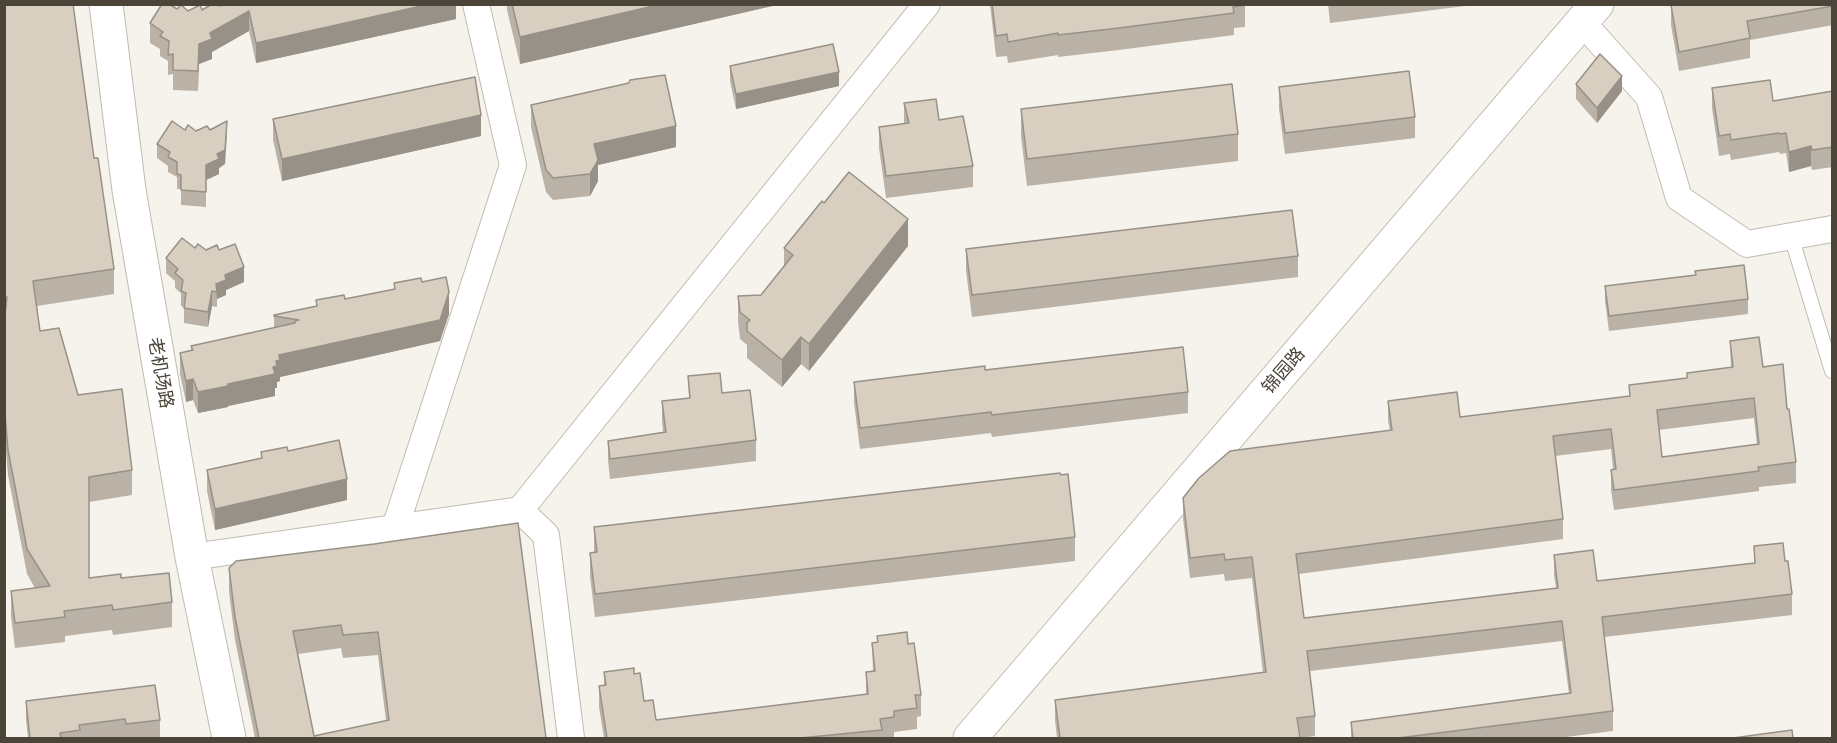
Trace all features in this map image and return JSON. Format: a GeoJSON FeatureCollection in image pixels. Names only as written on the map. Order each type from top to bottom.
{"type":"FeatureCollection","features":[{"type":"Feature","properties":{"kind":"street","name":"老机场路"},"geometry":{"type":"LineString","coordinates":[[106,4],[129,190],[192,557],[229,738]]}},
{"type":"Feature","properties":{"kind":"street"},"geometry":{"type":"LineString","coordinates":[[395,528],[513,165],[476,4]]}},
{"type":"Feature","properties":{"kind":"street"},"geometry":{"type":"LineString","coordinates":[[192,557],[520,510],[927,4]]}},
{"type":"Feature","properties":{"kind":"street"},"geometry":{"type":"LineString","coordinates":[[1590,13],[1649,97],[1679,198],[1747,244],[1833,229]]}},
{"type":"Feature","properties":{"kind":"street","name":"锦园路"},"geometry":{"type":"LineString","coordinates":[[970,738],[1590,13]]}},
{"type":"Feature","properties":{"kind":"street"},"geometry":{"type":"LineString","coordinates":[[520,510],[546,535],[571,738]]}},
{"type":"Feature","properties":{"kind":"lane"},"geometry":{"type":"LineString","coordinates":[[1791,236],[1833,371]]}},
{"type":"Feature","properties":{"kind":"building"},"geometry":{"type":"Polygon","coordinates":[[[4,4],[73,4],[94,158],[98,158],[114,269],[33,281],[40,331],[59,328],[78,395],[122,389],[132,470],[89,477],[89,578],[121,574],[121,578],[169,573],[172,602],[113,610],[112,605],[64,611],[65,617],[15,623],[11,591],[50,586],[27,549],[8,450],[4,403],[4,323],[7,297],[4,298],[4,4]]]}},
{"type":"Feature","properties":{"kind":"building"},"geometry":{"type":"Polygon","coordinates":[[[162,4],[169,4],[177,9],[181,5],[188,11],[200,5],[202,10],[212,4],[219,6],[226,4],[430,4],[256,43],[249,11],[210,33],[212,39],[199,44],[198,71],[173,70],[173,54],[168,55],[169,41],[160,36],[163,32],[150,23],[162,4]]]}},
{"type":"Feature","properties":{"kind":"building"},"geometry":{"type":"Polygon","coordinates":[[[512,4],[662,4],[520,37],[512,4]]]}},
{"type":"Feature","properties":{"kind":"building"},"geometry":{"type":"Polygon","coordinates":[[[992,4],[1245,5],[1233,7],[1234,13],[1058,35],[1058,33],[1008,42],[1007,34],[996,36],[992,4]]]}},
{"type":"Feature","properties":{"kind":"building"},"geometry":{"type":"Polygon","coordinates":[[[1833,4],[1833,6],[1747,21],[1750,38],[1679,52],[1671,5],[1833,4]]]}},
{"type":"Feature","properties":{"kind":"building"},"geometry":{"type":"Polygon","coordinates":[[[833,44],[839,72],[736,94],[730,66],[833,44]]]}},
{"type":"Feature","properties":{"kind":"building"},"geometry":{"type":"Polygon","coordinates":[[[1600,54],[1622,76],[1597,108],[1576,84],[1600,54]]]}},
{"type":"Feature","properties":{"kind":"building"},"geometry":{"type":"Polygon","coordinates":[[[1409,71],[1415,117],[1285,133],[1279,87],[1409,71]]]}},
{"type":"Feature","properties":{"kind":"building"},"geometry":{"type":"Polygon","coordinates":[[[665,75],[676,126],[594,144],[598,160],[590,174],[553,178],[546,170],[531,105],[629,83],[630,80],[665,75]]]}},
{"type":"Feature","properties":{"kind":"building"},"geometry":{"type":"Polygon","coordinates":[[[475,77],[481,115],[282,159],[273,119],[475,77]]]}},
{"type":"Feature","properties":{"kind":"building"},"geometry":{"type":"Polygon","coordinates":[[[1770,80],[1773,101],[1833,91],[1833,147],[1812,150],[1811,146],[1789,152],[1786,133],[1731,140],[1730,134],[1719,136],[1712,88],[1770,80]]]}},
{"type":"Feature","properties":{"kind":"building"},"geometry":{"type":"Polygon","coordinates":[[[1232,84],[1238,134],[1027,159],[1021,109],[1232,84]]]}},
{"type":"Feature","properties":{"kind":"building"},"geometry":{"type":"Polygon","coordinates":[[[936,99],[939,120],[963,116],[973,166],[886,176],[879,127],[909,123],[904,103],[936,99]]]}},
{"type":"Feature","properties":{"kind":"building"},"geometry":{"type":"Polygon","coordinates":[[[172,121],[185,130],[188,125],[196,131],[207,126],[210,130],[227,121],[225,150],[217,154],[219,159],[206,165],[206,192],[181,190],[181,175],[177,174],[177,162],[168,157],[170,152],[157,144],[172,121]]]}},
{"type":"Feature","properties":{"kind":"building"},"geometry":{"type":"Polygon","coordinates":[[[849,172],[908,219],[809,344],[801,337],[782,360],[747,331],[747,323],[750,320],[740,312],[738,296],[761,295],[793,255],[784,248],[849,172]]]}},
{"type":"Feature","properties":{"kind":"building"},"geometry":{"type":"Polygon","coordinates":[[[1292,210],[1298,256],[972,295],[966,249],[1292,210]]]}},
{"type":"Feature","properties":{"kind":"building"},"geometry":{"type":"Polygon","coordinates":[[[182,238],[195,248],[198,244],[206,250],[217,245],[219,250],[235,244],[244,267],[225,275],[226,280],[216,284],[217,292],[212,291],[208,312],[184,308],[186,293],[181,291],[183,280],[175,273],[178,269],[166,258],[182,238]]]}},
{"type":"Feature","properties":{"kind":"building"},"geometry":{"type":"Polygon","coordinates":[[[1744,265],[1748,299],[1609,316],[1605,286],[1696,275],[1695,271],[1744,265]]]}},
{"type":"Feature","properties":{"kind":"building"},"geometry":{"type":"Polygon","coordinates":[[[446,277],[449,292],[440,320],[279,355],[280,360],[276,361],[277,366],[273,367],[275,374],[228,384],[228,386],[198,392],[193,379],[186,381],[180,353],[193,350],[191,346],[295,323],[299,320],[274,315],[317,306],[316,300],[344,295],[345,299],[395,289],[394,283],[421,278],[422,282],[446,277]]]}},
{"type":"Feature","properties":{"kind":"building"},"geometry":{"type":"Polygon","coordinates":[[[1759,337],[1763,367],[1783,364],[1787,409],[1789,409],[1796,462],[1758,467],[1759,471],[1614,490],[1611,470],[1616,469],[1611,429],[1553,436],[1563,519],[1296,554],[1304,618],[1558,588],[1554,555],[1593,550],[1597,581],[1755,563],[1754,546],[1783,543],[1792,594],[1602,617],[1613,711],[1398,738],[1353,738],[1351,722],[1571,693],[1562,621],[1307,651],[1315,716],[1297,718],[1300,738],[1060,738],[1055,700],[1266,672],[1252,557],[1225,560],[1224,554],[1190,558],[1183,498],[1199,478],[1230,451],[1392,430],[1388,401],[1457,392],[1460,417],[1630,396],[1629,385],[1687,378],[1687,373],[1733,367],[1730,341],[1759,337]],[[1754,398],[1657,410],[1662,457],[1759,444],[1754,398]]]}},
{"type":"Feature","properties":{"kind":"building"},"geometry":{"type":"Polygon","coordinates":[[[1183,347],[1188,392],[860,428],[854,382],[985,366],[985,370],[1183,347]]]}},
{"type":"Feature","properties":{"kind":"building"},"geometry":{"type":"Polygon","coordinates":[[[720,373],[722,393],[750,390],[756,440],[610,459],[608,441],[666,432],[662,401],[690,398],[688,376],[720,373]]]}},
{"type":"Feature","properties":{"kind":"building"},"geometry":{"type":"Polygon","coordinates":[[[339,440],[347,479],[215,509],[207,470],[262,458],[261,452],[287,447],[288,451],[339,440]]]}},
{"type":"Feature","properties":{"kind":"building"},"geometry":{"type":"Polygon","coordinates":[[[1060,473],[1061,475],[1068,474],[1075,537],[595,594],[590,553],[597,552],[594,527],[1060,473]]]}},
{"type":"Feature","properties":{"kind":"building"},"geometry":{"type":"Polygon","coordinates":[[[518,523],[546,738],[259,738],[235,617],[229,568],[236,561],[518,523]],[[341,625],[293,631],[314,736],[389,720],[378,632],[343,635],[341,625]]]}},
{"type":"Feature","properties":{"kind":"building"},"geometry":{"type":"Polygon","coordinates":[[[907,632],[908,644],[914,643],[921,695],[915,695],[917,708],[894,711],[894,717],[880,719],[882,730],[800,738],[607,738],[599,686],[606,685],[604,672],[634,668],[634,674],[640,673],[644,701],[653,700],[656,720],[868,694],[866,672],[875,671],[872,643],[878,642],[877,636],[907,632]]]}},
{"type":"Feature","properties":{"kind":"building"},"geometry":{"type":"Polygon","coordinates":[[[155,685],[160,720],[126,724],[125,719],[79,725],[80,730],[60,733],[61,738],[30,738],[26,701],[155,685]]]}},
{"type":"Feature","properties":{"kind":"building"},"geometry":{"type":"Polygon","coordinates":[[[1792,730],[1793,738],[1733,738],[1792,730]]]}}]}
